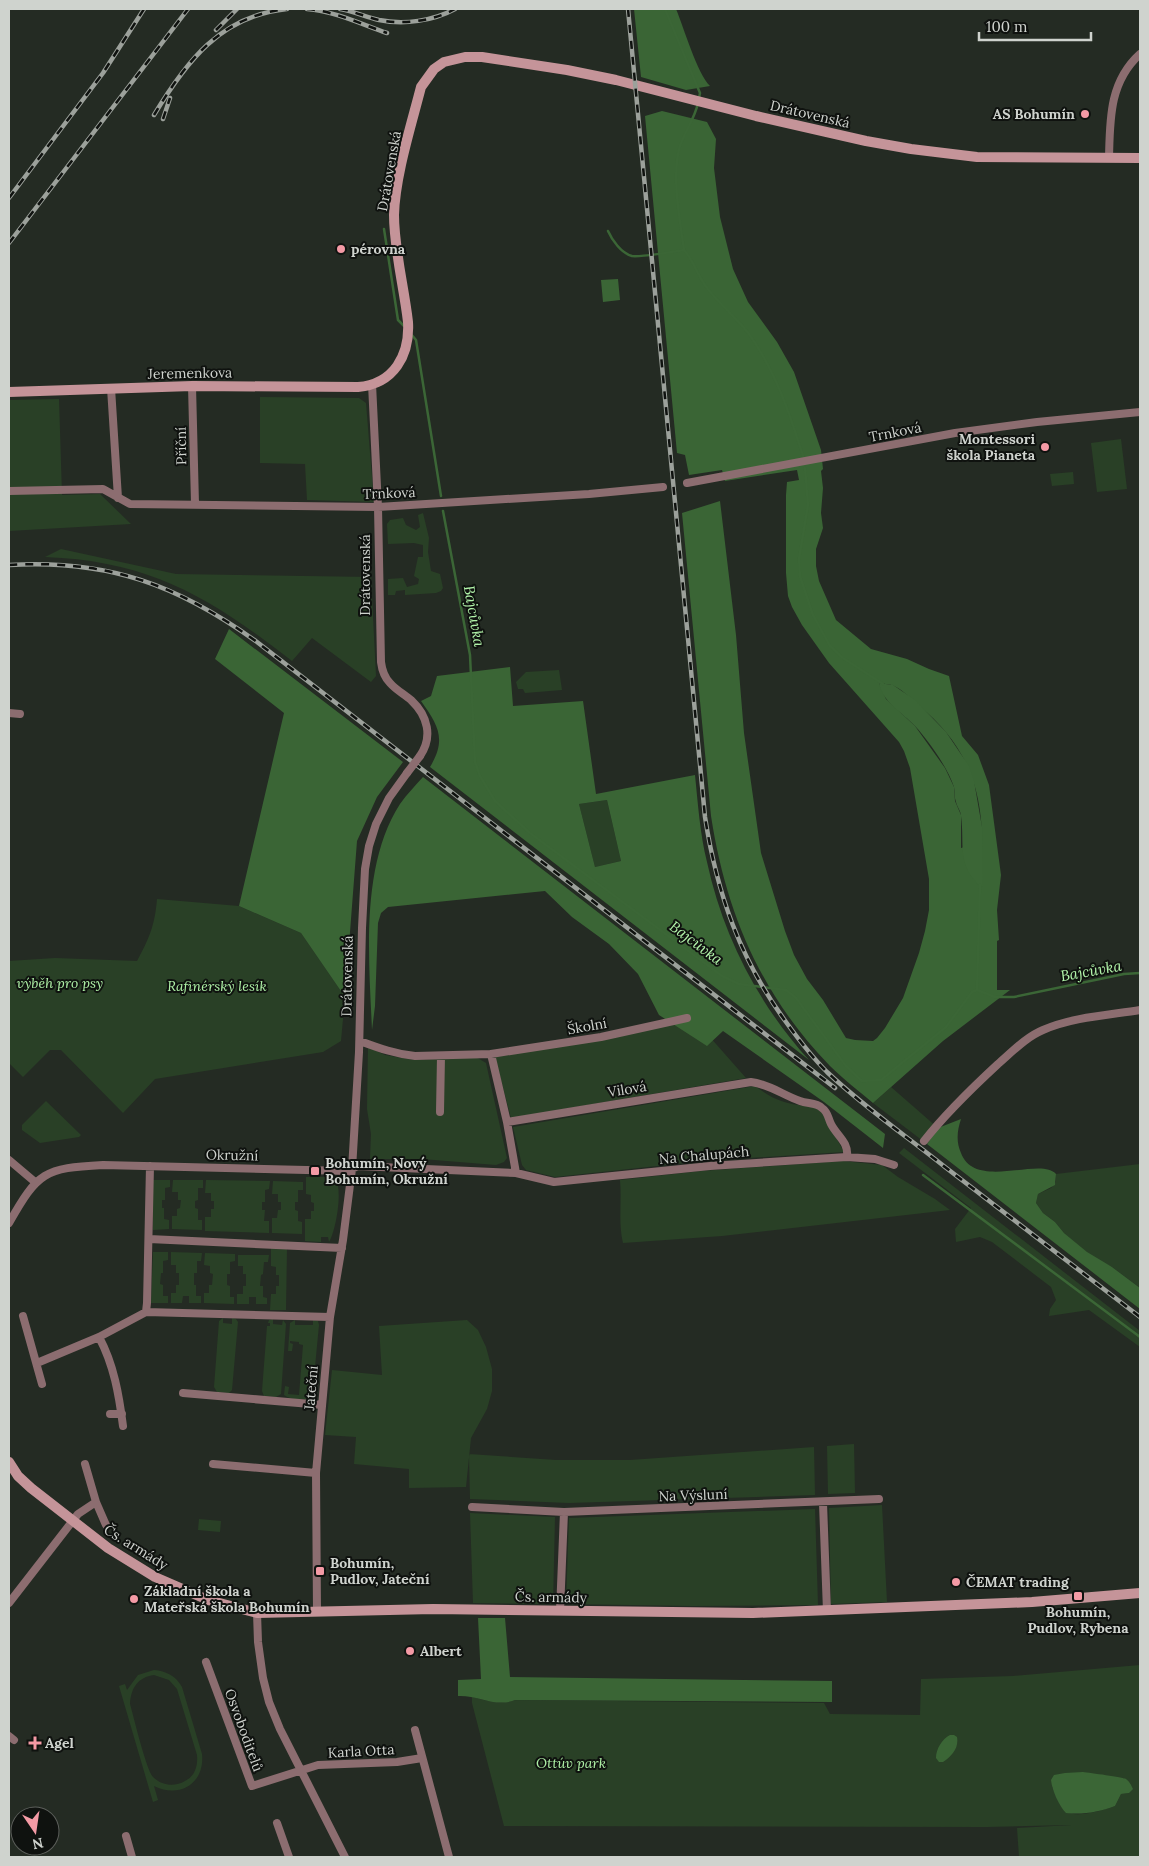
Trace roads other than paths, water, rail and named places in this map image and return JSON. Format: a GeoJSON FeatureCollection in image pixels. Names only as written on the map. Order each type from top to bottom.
{"type":"FeatureCollection","features":[{"type":"Feature","properties":{"kind":"street"},"geometry":{"type":"LineString","coordinates":[[1109,158],[1111,107],[1119,83],[1140,54]]}},
{"type":"Feature","properties":{"kind":"street","name":"Drátovenská"},"geometry":{"type":"LineString","coordinates":[[360,1041],[362,912],[366,858],[372,836],[383,810],[420,756],[428,740],[426,722],[418,708],[390,682],[383,672],[381,662],[378,507],[372,384],[388,375],[400,362],[409,337],[394,225],[395,204],[404,156],[421,87],[428,75],[439,64],[450,59],[465,57],[517,62],[577,72],[699,100],[756,116],[911,149],[977,157],[1140,158]]}},
{"type":"Feature","properties":{"kind":"street","name":"Jeremenkova"},"geometry":{"type":"LineString","coordinates":[[9,392],[192,386],[358,387],[372,384]]}},
{"type":"Feature","properties":{"kind":"street","name":"Příční"},"geometry":{"type":"LineString","coordinates":[[192,386],[195,504]]}},
{"type":"Feature","properties":{"kind":"street"},"geometry":{"type":"LineString","coordinates":[[111,388],[118,498]]}},
{"type":"Feature","properties":{"kind":"street","name":"Trnková"},"geometry":{"type":"LineString","coordinates":[[687,483],[956,433],[1046,421],[1140,412]]}},
{"type":"Feature","properties":{"kind":"street","name":"Trnková"},"geometry":{"type":"LineString","coordinates":[[9,491],[103,489],[130,504],[378,507],[589,494],[663,487]]}},
{"type":"Feature","properties":{"kind":"street"},"geometry":{"type":"LineString","coordinates":[[9,713],[20,714]]}},
{"type":"Feature","properties":{"kind":"street"},"geometry":{"type":"LineString","coordinates":[[924,1141],[976,1086],[1029,1037],[1056,1025],[1140,1010]]}},
{"type":"Feature","properties":{"kind":"street","name":"Školní"},"geometry":{"type":"LineString","coordinates":[[360,1041],[393,1054],[415,1056],[491,1054],[601,1037],[687,1018]]}},
{"type":"Feature","properties":{"kind":"street"},"geometry":{"type":"LineString","coordinates":[[352,1169],[360,1041]]}},
{"type":"Feature","properties":{"kind":"street"},"geometry":{"type":"LineString","coordinates":[[491,1054],[507,1122],[516,1173]]}},
{"type":"Feature","properties":{"kind":"street"},"geometry":{"type":"LineString","coordinates":[[440,1112],[441,1056]]}},
{"type":"Feature","properties":{"kind":"street","name":"Vilová"},"geometry":{"type":"LineString","coordinates":[[507,1122],[751,1082],[765,1084],[784,1096],[824,1108],[831,1125],[846,1143],[847,1157]]}},
{"type":"Feature","properties":{"kind":"street","name":"Na Chalupách"},"geometry":{"type":"LineString","coordinates":[[352,1169],[358,1166],[516,1173],[554,1182],[710,1166],[847,1157],[894,1164]]}},
{"type":"Feature","properties":{"kind":"street"},"geometry":{"type":"LineString","coordinates":[[9,1160],[35,1182],[9,1223]]}},
{"type":"Feature","properties":{"kind":"street","name":"Okružní"},"geometry":{"type":"LineString","coordinates":[[35,1182],[53,1172],[71,1167],[103,1165],[348,1171],[352,1169]]}},
{"type":"Feature","properties":{"kind":"street"},"geometry":{"type":"LineString","coordinates":[[146,1312],[150,1166]]}},
{"type":"Feature","properties":{"kind":"street","name":"Jateční"},"geometry":{"type":"LineString","coordinates":[[317,1611],[316,1473],[330,1317],[342,1248],[352,1169]]}},
{"type":"Feature","properties":{"kind":"street"},"geometry":{"type":"LineString","coordinates":[[149,1239],[342,1248]]}},
{"type":"Feature","properties":{"kind":"street"},"geometry":{"type":"LineString","coordinates":[[37,1363],[99,1337],[146,1312],[330,1317]]}},
{"type":"Feature","properties":{"kind":"street"},"geometry":{"type":"LineString","coordinates":[[23,1316],[42,1384]]}},
{"type":"Feature","properties":{"kind":"street"},"geometry":{"type":"LineString","coordinates":[[99,1337],[115,1376],[124,1426]]}},
{"type":"Feature","properties":{"kind":"street"},"geometry":{"type":"LineString","coordinates":[[183,1393],[322,1405]]}},
{"type":"Feature","properties":{"kind":"street"},"geometry":{"type":"LineString","coordinates":[[110,1414],[122,1414]]}},
{"type":"Feature","properties":{"kind":"street","name":"Čs. armády"},"geometry":{"type":"LineString","coordinates":[[9,1462],[24,1482],[72,1521],[108,1548],[155,1577],[208,1600],[257,1612],[433,1609],[686,1613],[827,1611],[1032,1602],[1140,1593]]}},
{"type":"Feature","properties":{"kind":"street"},"geometry":{"type":"LineString","coordinates":[[85,1464],[96,1502],[106,1525]]}},
{"type":"Feature","properties":{"kind":"street"},"geometry":{"type":"LineString","coordinates":[[212,1464],[316,1473]]}},
{"type":"Feature","properties":{"kind":"street","name":"Na Výsluní"},"geometry":{"type":"LineString","coordinates":[[472,1507],[564,1512],[822,1503],[879,1499]]}},
{"type":"Feature","properties":{"kind":"street"},"geometry":{"type":"LineString","coordinates":[[9,1603],[80,1511],[96,1502]]}},
{"type":"Feature","properties":{"kind":"street"},"geometry":{"type":"LineString","coordinates":[[822,1503],[827,1611]]}},
{"type":"Feature","properties":{"kind":"street"},"geometry":{"type":"LineString","coordinates":[[560,1611],[564,1512]]}},
{"type":"Feature","properties":{"kind":"street"},"geometry":{"type":"LineString","coordinates":[[257,1612],[258,1642],[263,1678],[269,1702],[344,1857]]}},
{"type":"Feature","properties":{"kind":"street","name":"Osvoboditelů"},"geometry":{"type":"LineString","coordinates":[[206,1662],[252,1786],[301,1770]]}},
{"type":"Feature","properties":{"kind":"street"},"geometry":{"type":"LineString","coordinates":[[415,1730],[449,1857]]}},
{"type":"Feature","properties":{"kind":"street","name":"Karla Otta"},"geometry":{"type":"LineString","coordinates":[[301,1770],[318,1765],[397,1762],[422,1758]]}},
{"type":"Feature","properties":{"kind":"street"},"geometry":{"type":"LineString","coordinates":[[277,1823],[289,1857]]}},
{"type":"Feature","properties":{"kind":"street"},"geometry":{"type":"LineString","coordinates":[[126,1836],[132,1857]]}},
{"type":"Feature","properties":{"kind":"waterway"},"geometry":{"type":"LineString","coordinates":[[665,9],[700,93],[699,98]]}},
{"type":"Feature","properties":{"kind":"waterway"},"geometry":{"type":"LineString","coordinates":[[684,250],[677,198],[677,157],[682,140],[695,114],[698,103]]}},
{"type":"Feature","properties":{"kind":"waterway","name":"Bajcůvka"},"geometry":{"type":"LineString","coordinates":[[384,229],[398,320],[404,326]]}},
{"type":"Feature","properties":{"kind":"waterway"},"geometry":{"type":"LineString","coordinates":[[608,231],[614,242],[632,256],[684,250],[705,285],[749,334],[767,362],[793,424],[803,456]]}},
{"type":"Feature","properties":{"kind":"waterway","name":"Bajcůvka"},"geometry":{"type":"LineString","coordinates":[[411,334],[416,340],[441,496]]}},
{"type":"Feature","properties":{"kind":"waterway"},"geometry":{"type":"LineString","coordinates":[[805,468],[808,505],[799,559],[800,576],[813,615],[830,646],[843,658],[883,684]]}},
{"type":"Feature","properties":{"kind":"waterway","name":"Bajcůvka"},"geometry":{"type":"LineString","coordinates":[[443,511],[470,655],[475,762],[480,776],[495,801],[530,833],[722,976],[739,984],[786,990],[796,998],[846,1066],[862,1081],[881,1080],[946,1027],[972,992],[977,990],[995,997],[1014,997],[1124,974],[1140,973]]}},
{"type":"Feature","properties":{"kind":"waterway"},"geometry":{"type":"LineString","coordinates":[[977,989],[980,885]]}},
{"type":"Feature","properties":{"kind":"waterway"},"geometry":{"type":"LineString","coordinates":[[923,1175],[1140,1337]]}},
{"type":"Feature","properties":{"kind":"railway"},"geometry":{"type":"LineString","coordinates":[[9,198],[103,73],[144,9]]}},
{"type":"Feature","properties":{"kind":"railway"},"geometry":{"type":"LineString","coordinates":[[9,243],[188,9]]}},
{"type":"Feature","properties":{"kind":"railway"},"geometry":{"type":"LineString","coordinates":[[216,30],[237,9]]}},
{"type":"Feature","properties":{"kind":"railway"},"geometry":{"type":"LineString","coordinates":[[154,115],[179,77],[207,45],[242,21],[263,13],[287,9]]}},
{"type":"Feature","properties":{"kind":"railway"},"geometry":{"type":"LineString","coordinates":[[307,9],[337,15],[387,33]]}},
{"type":"Feature","properties":{"kind":"railway"},"geometry":{"type":"LineString","coordinates":[[340,9],[379,20],[398,22],[428,19],[455,9]]}},
{"type":"Feature","properties":{"kind":"railway"},"geometry":{"type":"LineString","coordinates":[[628,9],[705,817],[716,873],[733,925],[743,950],[770,998],[801,1042],[827,1072],[885,1121],[1140,1317]]}},
{"type":"Feature","properties":{"kind":"railway"},"geometry":{"type":"LineString","coordinates":[[163,119],[170,98]]}},
{"type":"Feature","properties":{"kind":"railway"},"geometry":{"type":"LineString","coordinates":[[9,565],[45,564],[78,566],[141,580],[170,591],[228,622],[257,642],[835,1088]]}},
{"type":"Feature","properties":{"kind":"place","name":"AS Bohumín"},"geometry":{"type":"Point","coordinates":[1085,114]}},
{"type":"Feature","properties":{"kind":"place","name":"pérovna"},"geometry":{"type":"Point","coordinates":[341,249]}},
{"type":"Feature","properties":{"kind":"place","name":"Montessori škola Pianeta"},"geometry":{"type":"Point","coordinates":[1045,447]}},
{"type":"Feature","properties":{"kind":"place","name":"Bohumín, Nový Bohumín, Okružní"},"geometry":{"type":"Point","coordinates":[315,1171]}},
{"type":"Feature","properties":{"kind":"place","name":"Bohumín, Pudlov, Jateční"},"geometry":{"type":"Point","coordinates":[320,1571]}},
{"type":"Feature","properties":{"kind":"place","name":"ČEMAT trading"},"geometry":{"type":"Point","coordinates":[956,1582]}},
{"type":"Feature","properties":{"kind":"place","name":"Bohumín, Pudlov, Rybena"},"geometry":{"type":"Point","coordinates":[1078,1596]}},
{"type":"Feature","properties":{"kind":"place","name":"Základní škola a Mateřská škola Bohumín"},"geometry":{"type":"Point","coordinates":[134,1599]}},
{"type":"Feature","properties":{"kind":"place","name":"Albert"},"geometry":{"type":"Point","coordinates":[410,1651]}},
{"type":"Feature","properties":{"kind":"place","name":"Agel"},"geometry":{"type":"Point","coordinates":[35,1743]}},
{"type":"Feature","properties":{"kind":"park label","name":"výběh pro psy"},"geometry":{"type":"Point","coordinates":[60,983]}},
{"type":"Feature","properties":{"kind":"park label","name":"Rafinérský lesík"},"geometry":{"type":"Point","coordinates":[217,986]}},
{"type":"Feature","properties":{"kind":"park label","name":"Ottúv park"},"geometry":{"type":"Point","coordinates":[571,1763]}}]}
